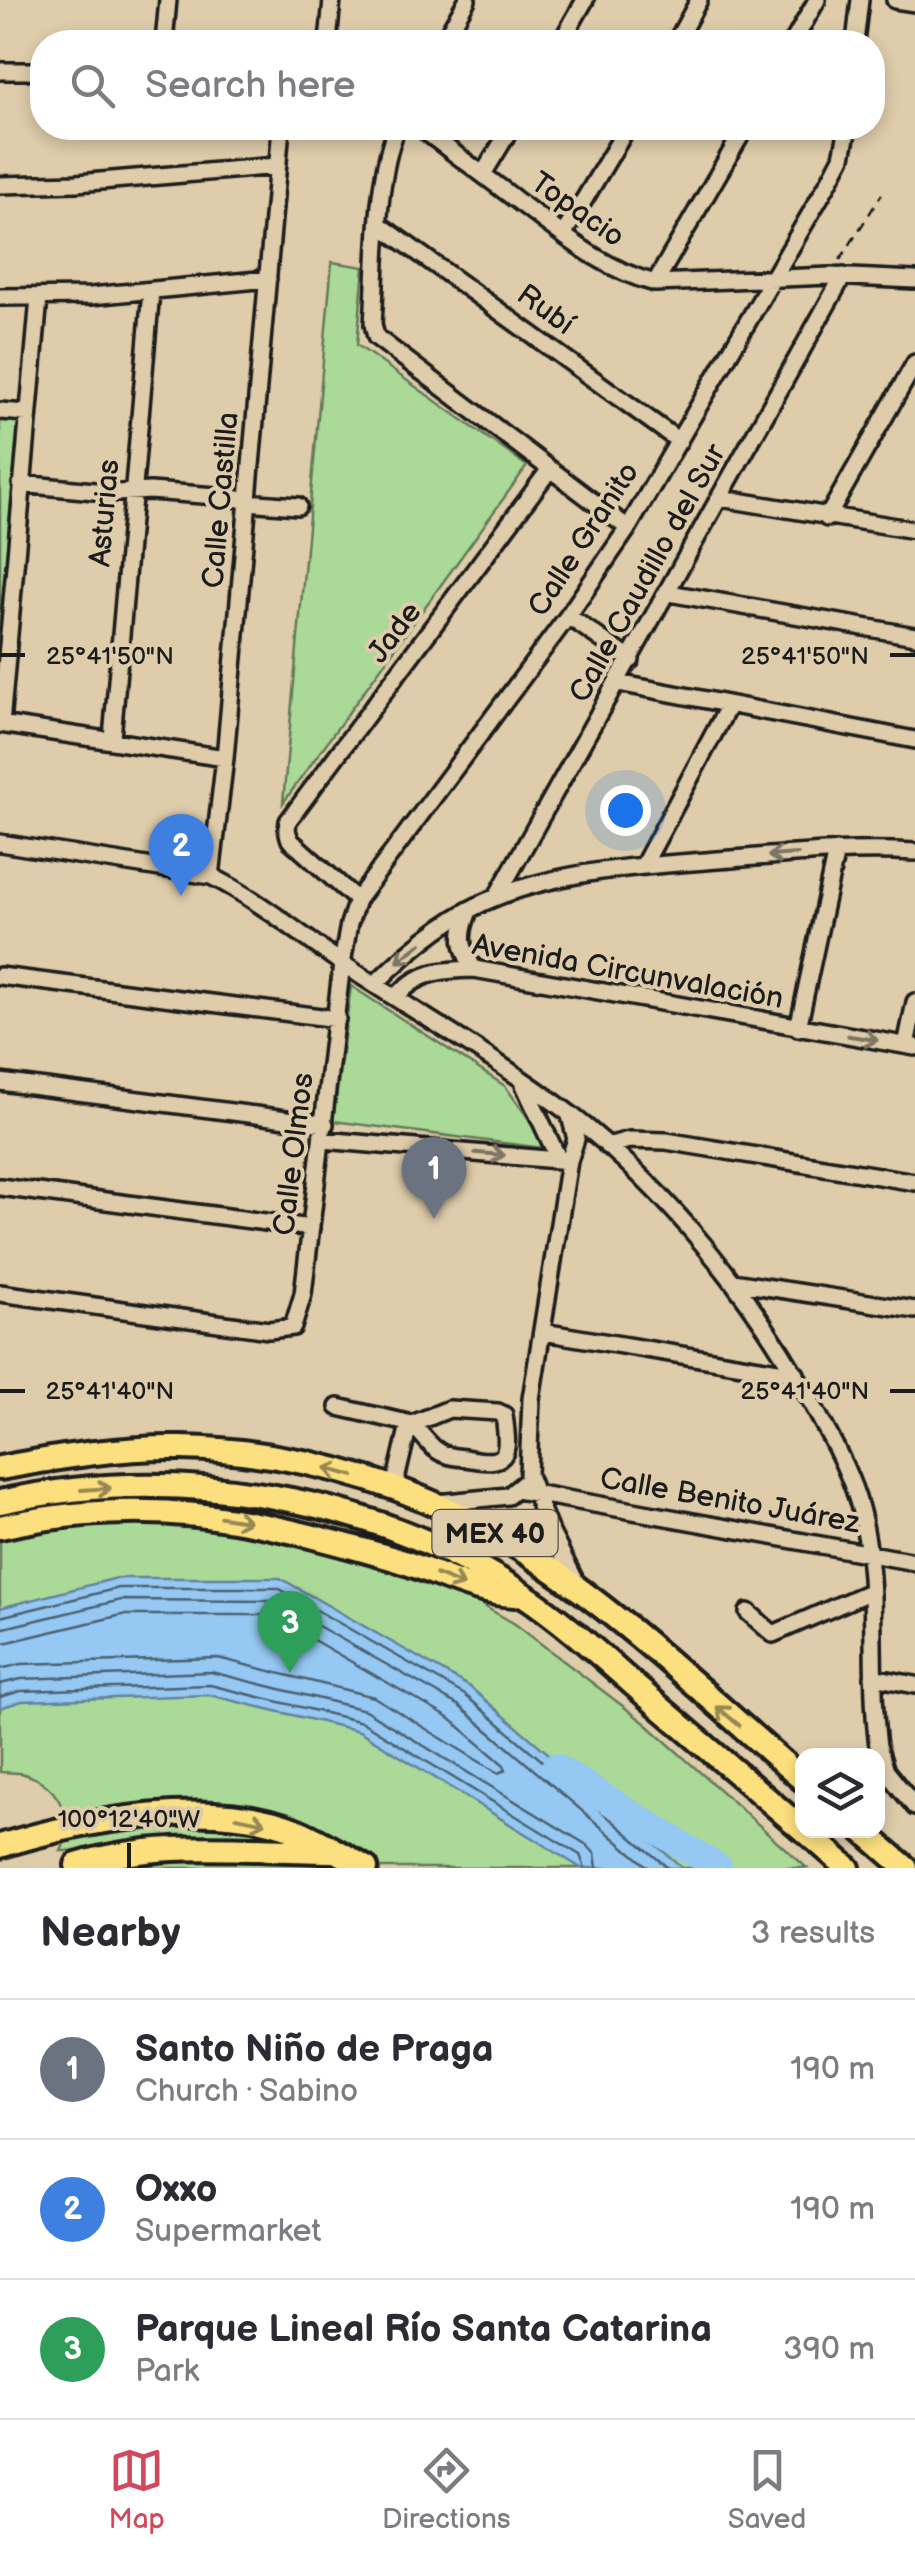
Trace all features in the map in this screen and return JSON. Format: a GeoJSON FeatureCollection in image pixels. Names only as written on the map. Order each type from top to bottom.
{"type":"FeatureCollection","features":[{"type":"Feature","properties":{"kind":"highway","name":"MEX 40"},"geometry":{"type":"LineString","coordinates":[[0,1468],[114,1451],[198,1449],[295,1460],[394,1488],[500,1536],[583,1594],[795,1773]]}},
{"type":"Feature","properties":{"kind":"highway","name":"MEX 40"},"geometry":{"type":"LineString","coordinates":[[0,1502],[62,1491],[193,1487],[314,1505],[387,1526],[454,1556],[523,1595],[574,1633],[795,1823]]}},
{"type":"Feature","properties":{"kind":"highway"},"geometry":{"type":"LineString","coordinates":[[0,1527],[85,1512],[182,1512],[286,1528],[380,1554],[490,1594],[523,1595]]}},
{"type":"Feature","properties":{"kind":"highway"},"geometry":{"type":"LineString","coordinates":[[0,1846],[72,1827],[161,1814],[246,1819],[295,1830],[366,1868]]}},
{"type":"Feature","properties":{"kind":"highway","name":"MEX 40"},"geometry":{"type":"LineString","coordinates":[[812,1838],[848,1868]]}},
{"type":"Feature","properties":{"kind":"highway"},"geometry":{"type":"LineString","coordinates":[[871,1838],[906,1868]]}},
{"type":"Feature","properties":{"kind":"highway"},"geometry":{"type":"LineString","coordinates":[[75,1867],[105,1856],[196,1846],[336,1851]]}},
{"type":"Feature","properties":{"kind":"street"},"geometry":{"type":"LineString","coordinates":[[165,30],[168,0]]}},
{"type":"Feature","properties":{"kind":"street"},"geometry":{"type":"LineString","coordinates":[[329,30],[332,0]]}},
{"type":"Feature","properties":{"kind":"street"},"geometry":{"type":"LineString","coordinates":[[450,30],[467,0]]}},
{"type":"Feature","properties":{"kind":"street"},"geometry":{"type":"LineString","coordinates":[[568,30],[586,0]]}},
{"type":"Feature","properties":{"kind":"street"},"geometry":{"type":"LineString","coordinates":[[683,30],[700,0]]}},
{"type":"Feature","properties":{"kind":"street"},"geometry":{"type":"LineString","coordinates":[[800,30],[817,0]]}},
{"type":"Feature","properties":{"kind":"street"},"geometry":{"type":"LineString","coordinates":[[856,30],[860,0]]}},
{"type":"Feature","properties":{"kind":"street"},"geometry":{"type":"LineString","coordinates":[[895,0],[915,3]]}},
{"type":"Feature","properties":{"kind":"street"},"geometry":{"type":"LineString","coordinates":[[0,71],[30,71]]}},
{"type":"Feature","properties":{"kind":"street","name":"Calle Castilla"},"geometry":{"type":"LineString","coordinates":[[211,876],[280,140]]}},
{"type":"Feature","properties":{"kind":"street"},"geometry":{"type":"LineString","coordinates":[[394,140],[380,225],[373,324],[376,338],[628,528]]}},
{"type":"Feature","properties":{"kind":"street","name":"Topacio"},"geometry":{"type":"LineString","coordinates":[[437,140],[562,235],[627,276],[655,284],[836,276],[915,280]]}},
{"type":"Feature","properties":{"kind":"street"},"geometry":{"type":"LineString","coordinates":[[483,174],[504,140]]}},
{"type":"Feature","properties":{"kind":"street"},"geometry":{"type":"LineString","coordinates":[[562,235],[620,140]]}},
{"type":"Feature","properties":{"kind":"street"},"geometry":{"type":"LineString","coordinates":[[655,284],[737,140]]}},
{"type":"Feature","properties":{"kind":"street","name":"Calle Granito"},"geometry":{"type":"LineString","coordinates":[[342,963],[357,900],[568,616],[628,528],[830,180],[846,140]]}},
{"type":"Feature","properties":{"kind":"street"},"geometry":{"type":"LineString","coordinates":[[0,185],[93,182],[277,166]]}},
{"type":"Feature","properties":{"kind":"street","name":"Rubí"},"geometry":{"type":"LineString","coordinates":[[380,225],[679,441]]}},
{"type":"Feature","properties":{"kind":"street","name":"Calle Caudillo del Sur"},"geometry":{"type":"LineString","coordinates":[[497,896],[668,594],[836,276]]}},
{"type":"Feature","properties":{"kind":"street"},"geometry":{"type":"LineString","coordinates":[[0,298],[151,291],[268,279]]}},
{"type":"Feature","properties":{"kind":"street","name":"Asturias"},"geometry":{"type":"LineString","coordinates":[[112,738],[151,291]]}},
{"type":"Feature","properties":{"kind":"street"},"geometry":{"type":"LineString","coordinates":[[39,298],[0,724],[225,758]]}},
{"type":"Feature","properties":{"kind":"street"},"geometry":{"type":"LineString","coordinates":[[827,518],[915,363]]}},
{"type":"Feature","properties":{"kind":"street"},"geometry":{"type":"LineString","coordinates":[[0,411],[27,414]]}},
{"type":"Feature","properties":{"kind":"street","name":"Jade"},"geometry":{"type":"LineString","coordinates":[[357,900],[290,840],[288,820],[550,469]]}},
{"type":"Feature","properties":{"kind":"street"},"geometry":{"type":"LineString","coordinates":[[21,484],[298,506]]}},
{"type":"Feature","properties":{"kind":"street"},"geometry":{"type":"LineString","coordinates":[[720,498],[915,530]]}},
{"type":"Feature","properties":{"kind":"street"},"geometry":{"type":"LineString","coordinates":[[668,594],[915,636]]}},
{"type":"Feature","properties":{"kind":"street"},"geometry":{"type":"LineString","coordinates":[[568,616],[631,660]]}},
{"type":"Feature","properties":{"kind":"street"},"geometry":{"type":"LineString","coordinates":[[618,683],[915,740]]}},
{"type":"Feature","properties":{"kind":"street"},"geometry":{"type":"LineString","coordinates":[[643,866],[728,707]]}},
{"type":"Feature","properties":{"kind":"street"},"geometry":{"type":"LineString","coordinates":[[0,843],[211,876],[267,907],[342,963],[570,1114],[666,1204],[733,1282],[796,1374],[857,1496],[868,1553],[875,1723],[886,1771],[915,1806]]}},
{"type":"Feature","properties":{"kind":"street"},"geometry":{"type":"LineString","coordinates":[[798,1028],[836,852]]}},
{"type":"Feature","properties":{"kind":"street"},"geometry":{"type":"LineString","coordinates":[[375,984],[408,953],[469,911],[497,896],[554,879],[643,866],[836,852],[915,852]]}},
{"type":"Feature","properties":{"kind":"street"},"geometry":{"type":"LineString","coordinates":[[469,911],[460,932],[464,953],[474,969]]}},
{"type":"Feature","properties":{"kind":"street","name":"Calle Olmos"},"geometry":{"type":"LineString","coordinates":[[0,1293],[269,1330],[293,1327],[299,1315],[324,1132],[342,963]]}},
{"type":"Feature","properties":{"kind":"street","name":"Avenida Circunvalación"},"geometry":{"type":"LineString","coordinates":[[396,997],[424,974],[474,969],[911,1046]]}},
{"type":"Feature","properties":{"kind":"street"},"geometry":{"type":"LineString","coordinates":[[0,976],[337,1019]]}},
{"type":"Feature","properties":{"kind":"street"},"geometry":{"type":"LineString","coordinates":[[911,1046],[915,1002]]}},
{"type":"Feature","properties":{"kind":"street"},"geometry":{"type":"LineString","coordinates":[[522,1081],[564,1160]]}},
{"type":"Feature","properties":{"kind":"street"},"geometry":{"type":"LineString","coordinates":[[0,1082],[324,1132],[564,1160]]}},
{"type":"Feature","properties":{"kind":"street"},"geometry":{"type":"LineString","coordinates":[[570,1114],[576,1139],[564,1160],[532,1399],[528,1475],[556,1545],[583,1594]]}},
{"type":"Feature","properties":{"kind":"street"},"geometry":{"type":"LineString","coordinates":[[607,1146],[629,1140],[666,1141],[915,1182]]}},
{"type":"Feature","properties":{"kind":"street"},"geometry":{"type":"LineString","coordinates":[[0,1187],[311,1228]]}},
{"type":"Feature","properties":{"kind":"street"},"geometry":{"type":"LineString","coordinates":[[733,1282],[915,1310]]}},
{"type":"Feature","properties":{"kind":"street"},"geometry":{"type":"LineString","coordinates":[[543,1332],[796,1374]]}},
{"type":"Feature","properties":{"kind":"street"},"geometry":{"type":"LineString","coordinates":[[338,1408],[412,1424],[444,1455],[492,1463],[505,1454],[504,1415],[449,1409],[412,1424],[394,1488]]}},
{"type":"Feature","properties":{"kind":"street"},"geometry":{"type":"LineString","coordinates":[[517,1490],[528,1475]]}},
{"type":"Feature","properties":{"kind":"street","name":"Calle Benito Juárez"},"geometry":{"type":"LineString","coordinates":[[432,1504],[508,1496],[517,1490],[534,1492],[915,1562]]}},
{"type":"Feature","properties":{"kind":"street"},"geometry":{"type":"LineString","coordinates":[[748,1612],[773,1634],[869,1592]]}},
{"type":"Feature","properties":{"kind":"street"},"geometry":{"type":"LineString","coordinates":[[873,1678],[915,1685]]}},
{"type":"Feature","properties":{"kind":"path"},"geometry":{"type":"LineString","coordinates":[[836,276],[882,194]]}},
{"type":"Feature","properties":{"kind":"green space"},"geometry":{"type":"Polygon","coordinates":[[[332,262],[364,267],[357,345],[527,466],[283,803],[332,262]]]}},
{"type":"Feature","properties":{"kind":"green space"},"geometry":{"type":"Polygon","coordinates":[[[0,419],[18,421],[0,632],[0,419]]]}},
{"type":"Feature","properties":{"kind":"green space"},"geometry":{"type":"Polygon","coordinates":[[[351,986],[505,1086],[531,1122],[543,1148],[333,1121],[351,986]]]}},
{"type":"Feature","properties":{"kind":"green space"},"geometry":{"type":"Polygon","coordinates":[[[114,1521],[239,1521],[414,1571],[475,1601],[515,1624],[645,1723],[807,1868],[112,1868],[86,1851],[61,1851],[65,1815],[55,1794],[21,1773],[0,1772],[0,1539],[34,1530],[114,1521]]]}},
{"type":"Feature","properties":{"kind":"water"},"geometry":{"type":"Polygon","coordinates":[[[117,1578],[280,1578],[470,1687],[683,1868],[581,1868],[359,1731],[209,1695],[22,1701],[0,1708],[0,1608],[117,1578]]]}},
{"type":"Feature","properties":{"kind":"waterway"},"geometry":{"type":"LineString","coordinates":[[555,1767],[719,1868]]}},
{"type":"Feature","properties":{"kind":"place","name":"Oxxo"},"geometry":{"type":"Point","coordinates":[181,896]}},
{"type":"Feature","properties":{"kind":"place","name":"Santo Niño de Praga"},"geometry":{"type":"Point","coordinates":[434,1219]}},
{"type":"Feature","properties":{"kind":"place","name":"Parque Lineal Río Santa Catarina"},"geometry":{"type":"Point","coordinates":[290,1673]}}]}
